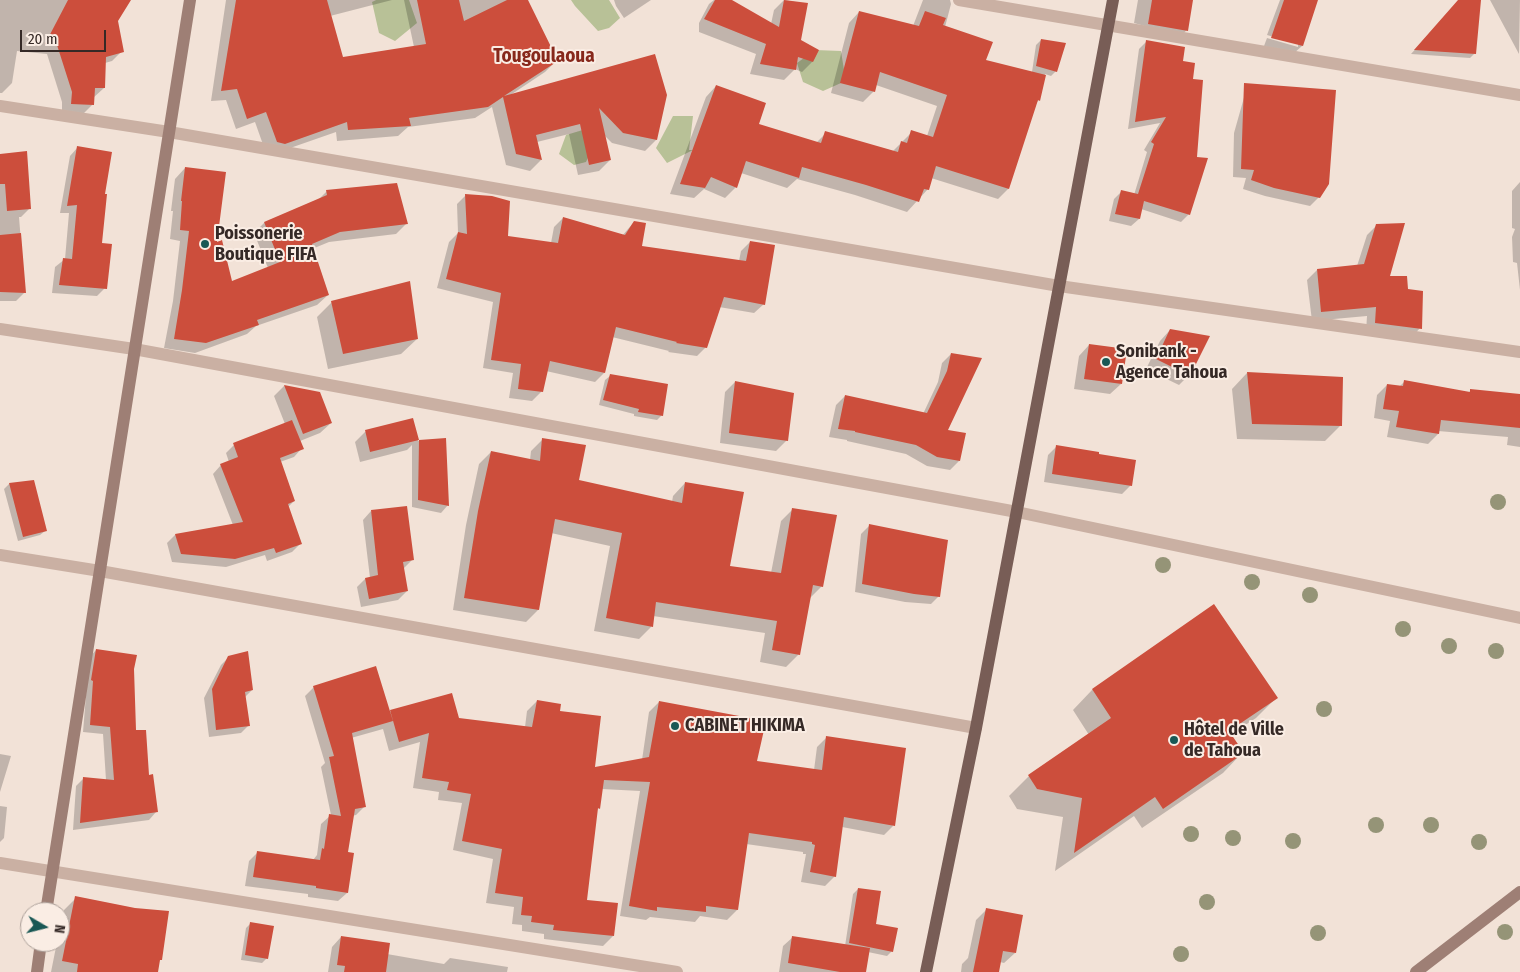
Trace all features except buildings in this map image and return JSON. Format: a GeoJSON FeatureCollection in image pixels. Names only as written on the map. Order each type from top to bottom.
{"type":"FeatureCollection","features":[{"type":"Feature","properties":{"kind":"main road"},"geometry":{"type":"LineString","coordinates":[[926,972],[976,728],[1113,0]]}},
{"type":"Feature","properties":{"kind":"street"},"geometry":{"type":"LineString","coordinates":[[48,902],[190,0]]}},
{"type":"Feature","properties":{"kind":"street"},"geometry":{"type":"LineString","coordinates":[[959,0],[1520,95]]}},
{"type":"Feature","properties":{"kind":"street"},"geometry":{"type":"LineString","coordinates":[[0,106],[169,132],[1059,286],[1520,352]]}},
{"type":"Feature","properties":{"kind":"street"},"geometry":{"type":"LineString","coordinates":[[0,329],[134,349],[1017,512],[1520,618]]}},
{"type":"Feature","properties":{"kind":"street"},"geometry":{"type":"LineString","coordinates":[[0,555],[100,570],[976,728]]}},
{"type":"Feature","properties":{"kind":"street"},"geometry":{"type":"LineString","coordinates":[[0,863],[677,972]]}},
{"type":"Feature","properties":{"kind":"street"},"geometry":{"type":"LineString","coordinates":[[1416,972],[1520,892]]}},
{"type":"Feature","properties":{"kind":"street"},"geometry":{"type":"LineString","coordinates":[[37,972],[40,952]]}},
{"type":"Feature","properties":{"kind":"green space"},"geometry":{"type":"Polygon","coordinates":[[[376,0],[409,0],[417,23],[395,41],[379,33],[372,2],[376,0]]]}},
{"type":"Feature","properties":{"kind":"green space"},"geometry":{"type":"Polygon","coordinates":[[[571,0],[609,0],[620,18],[609,28],[598,31],[571,0]]]}},
{"type":"Feature","properties":{"kind":"green space"},"geometry":{"type":"Polygon","coordinates":[[[815,50],[841,51],[844,70],[841,83],[823,91],[803,82],[797,63],[815,50]]]}},
{"type":"Feature","properties":{"kind":"green space"},"geometry":{"type":"Polygon","coordinates":[[[673,116],[693,116],[689,150],[693,150],[667,163],[656,148],[673,116]]]}},
{"type":"Feature","properties":{"kind":"green space"},"geometry":{"type":"Polygon","coordinates":[[[586,129],[591,151],[586,162],[574,165],[559,154],[566,135],[586,129]]]}},
{"type":"Feature","properties":{"kind":"place","name":"Poissonerie Boutique FIFA"},"geometry":{"type":"Point","coordinates":[205,244]}},
{"type":"Feature","properties":{"kind":"place","name":"Sonibank - Agence Tahoua"},"geometry":{"type":"Point","coordinates":[1106,362]}},
{"type":"Feature","properties":{"kind":"place","name":"CABINET HIKIMA"},"geometry":{"type":"Point","coordinates":[675,726]}},
{"type":"Feature","properties":{"kind":"place","name":"Hôtel de Ville de Tahoua"},"geometry":{"type":"Point","coordinates":[1174,740]}},
{"type":"Feature","properties":{"kind":"district","name":"Tougoulaoua"},"geometry":{"type":"Point","coordinates":[544,57]}}]}
